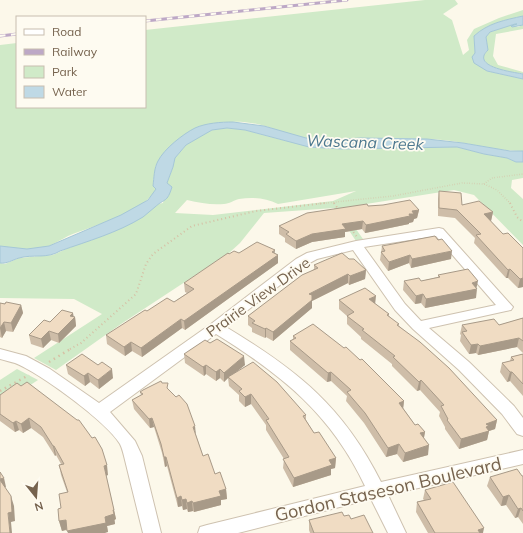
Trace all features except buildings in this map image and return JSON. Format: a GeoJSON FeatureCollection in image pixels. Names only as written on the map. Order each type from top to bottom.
{"type":"FeatureCollection","features":[{"type":"Feature","properties":{"kind":"street","name":"Prairie View Drive"},"geometry":{"type":"LineString","coordinates":[[100,411],[216,327],[301,262],[312,256],[359,244],[440,232],[506,307],[418,326]]}},
{"type":"Feature","properties":{"kind":"street"},"geometry":{"type":"LineString","coordinates":[[359,244],[400,307],[418,326],[464,366],[508,410],[523,430]]}},
{"type":"Feature","properties":{"kind":"street"},"geometry":{"type":"LineString","coordinates":[[216,327],[260,354],[284,371],[318,402],[340,428],[359,456],[397,533]]}},
{"type":"Feature","properties":{"kind":"street"},"geometry":{"type":"LineString","coordinates":[[0,354],[21,360],[38,369],[100,411],[116,427],[127,442],[133,456],[152,533]]}},
{"type":"Feature","properties":{"kind":"street","name":"Gordon Staseson Boulevard"},"geometry":{"type":"LineString","coordinates":[[207,533],[375,491],[523,457]]}},
{"type":"Feature","properties":{"kind":"path"},"geometry":{"type":"LineString","coordinates":[[484,184],[492,178],[523,174]]}},
{"type":"Feature","properties":{"kind":"path"},"geometry":{"type":"LineString","coordinates":[[0,391],[81,343],[116,314],[136,294],[146,264],[154,254],[192,226],[256,211],[393,196],[456,184],[484,184],[497,190],[509,201],[517,217],[523,222]]}},
{"type":"Feature","properties":{"kind":"path"},"geometry":{"type":"LineString","coordinates":[[334,203],[342,214]]}},
{"type":"Feature","properties":{"kind":"path"},"geometry":{"type":"LineString","coordinates":[[350,226],[359,244]]}},
{"type":"Feature","properties":{"kind":"green space"},"geometry":{"type":"Polygon","coordinates":[[[425,0],[455,0],[458,4],[443,14],[452,20],[463,55],[469,50],[467,40],[474,29],[499,18],[523,10],[523,16],[491,25],[474,36],[475,53],[487,71],[523,79],[523,151],[439,140],[306,138],[290,135],[265,126],[248,122],[222,122],[196,128],[175,158],[186,145],[200,136],[212,130],[227,128],[245,130],[282,140],[342,149],[457,147],[507,158],[516,162],[523,162],[523,178],[512,180],[511,188],[523,199],[523,245],[474,195],[454,190],[341,208],[363,239],[356,241],[334,208],[264,213],[240,243],[229,253],[121,324],[56,370],[34,358],[102,314],[74,299],[0,298],[0,263],[5,264],[19,258],[53,255],[152,209],[158,204],[163,203],[167,183],[173,167],[156,165],[153,185],[156,189],[150,197],[141,205],[117,217],[68,236],[43,248],[24,249],[0,246],[0,45],[16,43],[16,108],[146,108],[146,30],[425,0]],[[356,191],[278,204],[269,200],[254,198],[239,199],[228,203],[219,204],[206,204],[187,200],[175,213],[213,215],[333,201],[356,191]]]}},
{"type":"Feature","properties":{"kind":"green space"},"geometry":{"type":"Polygon","coordinates":[[[517,24],[514,26],[518,27],[523,25],[523,29],[496,34],[493,56],[498,65],[523,72],[523,74],[495,68],[484,61],[484,56],[488,50],[486,37],[490,32],[517,24]]]}},
{"type":"Feature","properties":{"kind":"green space"},"geometry":{"type":"Polygon","coordinates":[[[17,369],[38,380],[0,405],[0,380],[17,369]]]}},
{"type":"Feature","properties":{"kind":"water"},"geometry":{"type":"Polygon","coordinates":[[[523,16],[523,25],[511,26],[517,24],[515,24],[490,32],[486,37],[488,50],[484,56],[484,61],[495,68],[523,74],[523,79],[487,71],[474,63],[472,57],[475,53],[474,36],[491,25],[523,16]]]}},
{"type":"Feature","properties":{"kind":"water","name":"Wascana Creek"},"geometry":{"type":"Polygon","coordinates":[[[233,122],[264,126],[306,138],[328,140],[361,138],[427,139],[510,151],[523,151],[523,162],[516,162],[507,158],[457,147],[342,149],[309,147],[245,130],[227,128],[212,130],[186,145],[175,158],[167,183],[172,187],[169,196],[143,217],[113,232],[50,255],[24,257],[0,263],[0,246],[27,249],[49,246],[121,215],[148,200],[156,189],[153,186],[154,173],[157,164],[161,156],[174,142],[199,126],[214,123],[233,122]]]}},
{"type":"Feature","properties":{"kind":"railway"},"geometry":{"type":"LineString","coordinates":[[146,21],[347,0]]}},
{"type":"Feature","properties":{"kind":"railway"},"geometry":{"type":"LineString","coordinates":[[0,36],[16,34]]}}]}
